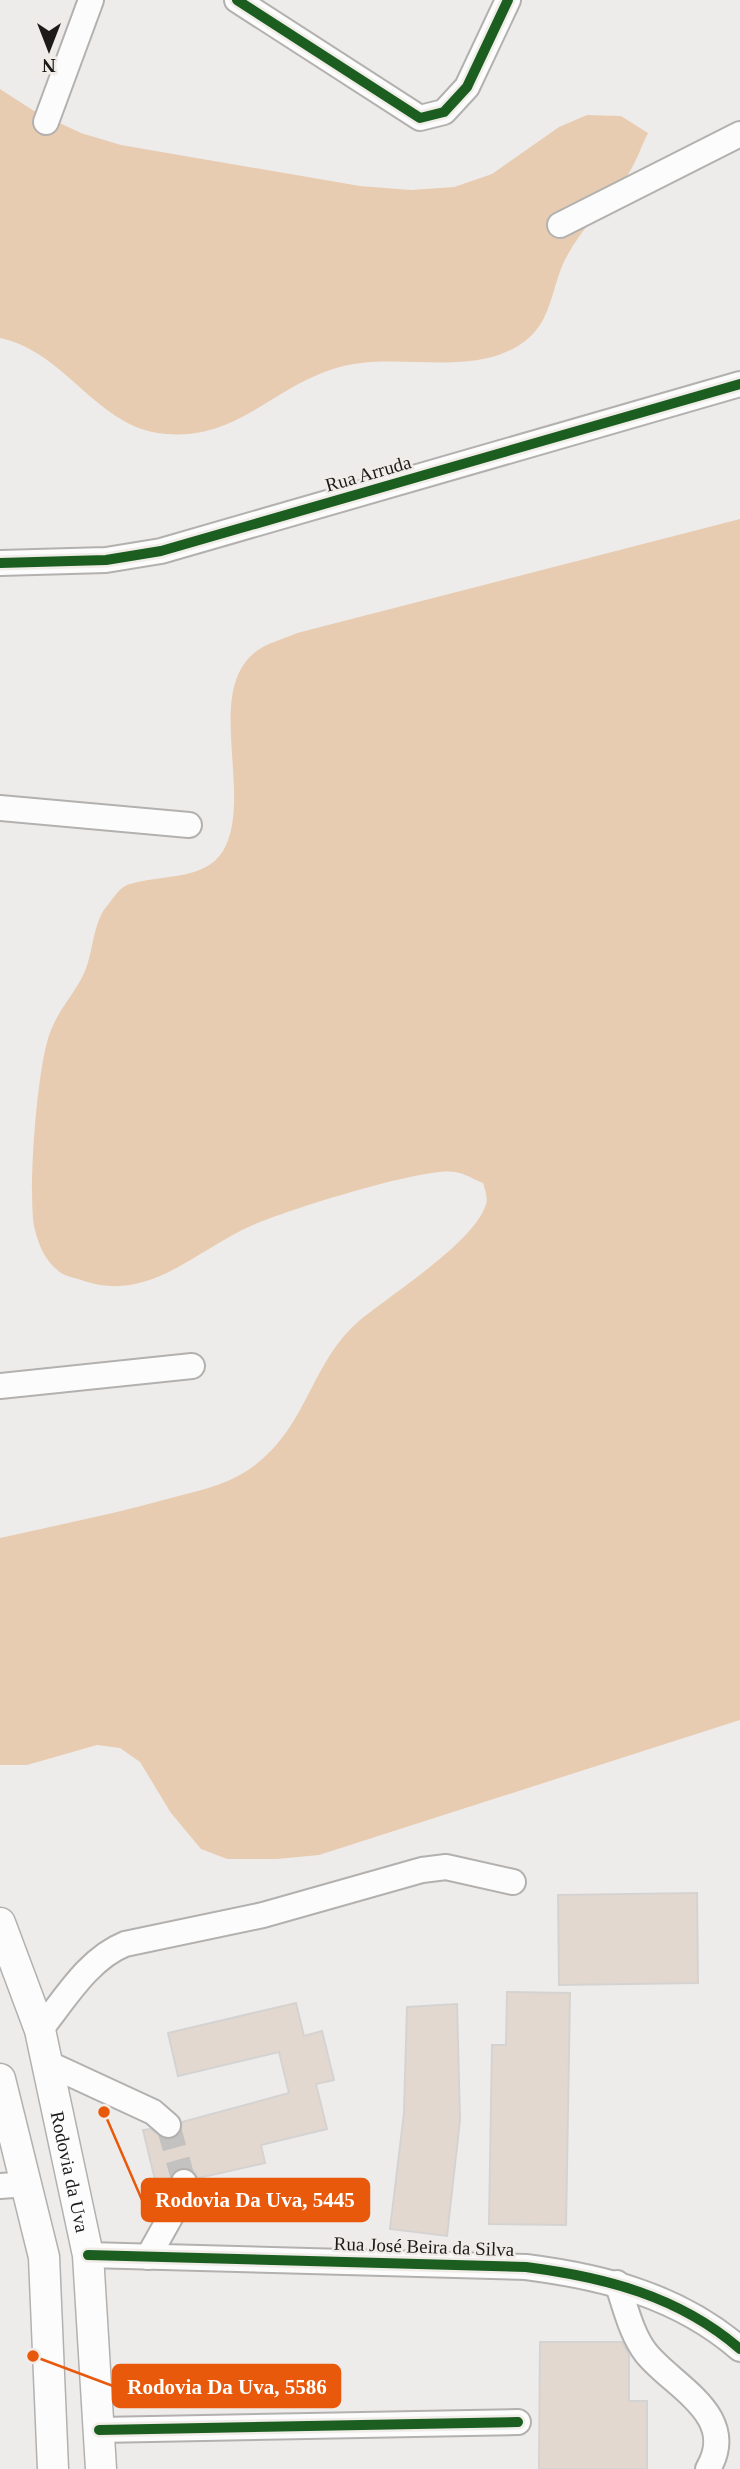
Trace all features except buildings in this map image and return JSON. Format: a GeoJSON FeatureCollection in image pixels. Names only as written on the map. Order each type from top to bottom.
{"type":"FeatureCollection","features":[{"type":"Feature","properties":{"kind":"main road","name":"Rodovia da Uva"},"geometry":{"type":"LineString","coordinates":[[0,1923],[40,2031],[88,2255],[100,2469]]}},
{"type":"Feature","properties":{"kind":"main road"},"geometry":{"type":"LineString","coordinates":[[0,2079],[14,2185],[44,2257],[54,2469]]}},
{"type":"Feature","properties":{"kind":"main road"},"geometry":{"type":"LineString","coordinates":[[44,2257],[88,2255]]}},
{"type":"Feature","properties":{"kind":"street"},"geometry":{"type":"LineString","coordinates":[[46,122],[91,0]]}},
{"type":"Feature","properties":{"kind":"street"},"geometry":{"type":"LineString","coordinates":[[237,0],[420,118],[444,112],[467,87],[508,0]]}},
{"type":"Feature","properties":{"kind":"street"},"geometry":{"type":"LineString","coordinates":[[560,225],[740,134]]}},
{"type":"Feature","properties":{"kind":"street","name":"Rua Arruda"},"geometry":{"type":"LineString","coordinates":[[0,563],[106,560],[162,551],[740,384]]}},
{"type":"Feature","properties":{"kind":"street"},"geometry":{"type":"LineString","coordinates":[[0,808],[189,824]]}},
{"type":"Feature","properties":{"kind":"street"},"geometry":{"type":"LineString","coordinates":[[0,1386],[192,1366]]}},
{"type":"Feature","properties":{"kind":"street"},"geometry":{"type":"LineString","coordinates":[[40,2031],[96,1961],[125,1944],[263,1915],[422,1870],[446,1867],[513,1882]]}},
{"type":"Feature","properties":{"kind":"street"},"geometry":{"type":"LineString","coordinates":[[47,2063],[153,2112],[168,2125]]}},
{"type":"Feature","properties":{"kind":"street"},"geometry":{"type":"LineString","coordinates":[[148,2257],[181,2198],[184,2182]]}},
{"type":"Feature","properties":{"kind":"street","name":"Rua José Beira da Silva"},"geometry":{"type":"LineString","coordinates":[[88,2255],[526,2267],[571,2273],[617,2283],[663,2299],[719,2331],[740,2349]]}},
{"type":"Feature","properties":{"kind":"street"},"geometry":{"type":"LineString","coordinates":[[617,2283],[646,2353],[713,2412],[720,2428],[720,2446],[708,2469]]}},
{"type":"Feature","properties":{"kind":"street"},"geometry":{"type":"LineString","coordinates":[[99,2430],[518,2421]]}},
{"type":"Feature","properties":{"kind":"shaded area"},"geometry":{"type":"Polygon","coordinates":[[[0,89],[34,111],[81,133],[121,145],[360,186],[411,190],[454,187],[492,174],[559,127],[587,115],[621,116],[648,133],[627,176],[580,235],[567,256],[540,325],[530,337],[511,350],[469,361],[389,361],[349,365],[309,379],[233,422],[190,434],[166,434],[142,429],[120,419],[44,358],[24,346],[0,338],[0,89]]]}},
{"type":"Feature","properties":{"kind":"shaded area"},"geometry":{"type":"Polygon","coordinates":[[[740,519],[740,1720],[319,1855],[277,1859],[227,1859],[201,1849],[171,1813],[140,1762],[120,1748],[97,1745],[27,1765],[0,1765],[0,1538],[200,1490],[245,1472],[266,1456],[282,1438],[342,1338],[359,1321],[450,1250],[479,1219],[487,1202],[483,1183],[458,1173],[439,1172],[387,1182],[323,1200],[253,1225],[172,1270],[130,1285],[108,1286],[63,1274],[55,1269],[40,1246],[32,1209],[33,1157],[38,1097],[51,1030],[85,971],[102,914],[118,891],[127,885],[179,876],[204,868],[215,861],[223,851],[231,829],[234,804],[231,721],[232,695],[239,672],[257,650],[297,633],[740,519]]]}},
{"type":"Feature","properties":{"kind":"tunnel"},"geometry":{"type":"LineString","coordinates":[[168,2125],[184,2182]]}},
{"type":"Feature","properties":{"kind":"cycle path"},"geometry":{"type":"LineString","coordinates":[[237,0],[420,118],[444,112],[467,87],[508,0]]}},
{"type":"Feature","properties":{"kind":"cycle path"},"geometry":{"type":"LineString","coordinates":[[0,563],[106,560],[161,551],[740,384]]}},
{"type":"Feature","properties":{"kind":"cycle path"},"geometry":{"type":"LineString","coordinates":[[88,2255],[526,2267],[555,2271],[612,2283],[666,2302],[692,2315],[740,2349]]}},
{"type":"Feature","properties":{"kind":"cycle path"},"geometry":{"type":"LineString","coordinates":[[99,2430],[518,2422]]}},
{"type":"Feature","properties":{"kind":"place","name":"Rodovia Da Uva, 5445"},"geometry":{"type":"Point","coordinates":[104,2112]}},
{"type":"Feature","properties":{"kind":"place","name":"Rodovia Da Uva, 5586"},"geometry":{"type":"Point","coordinates":[33,2356]}}]}
